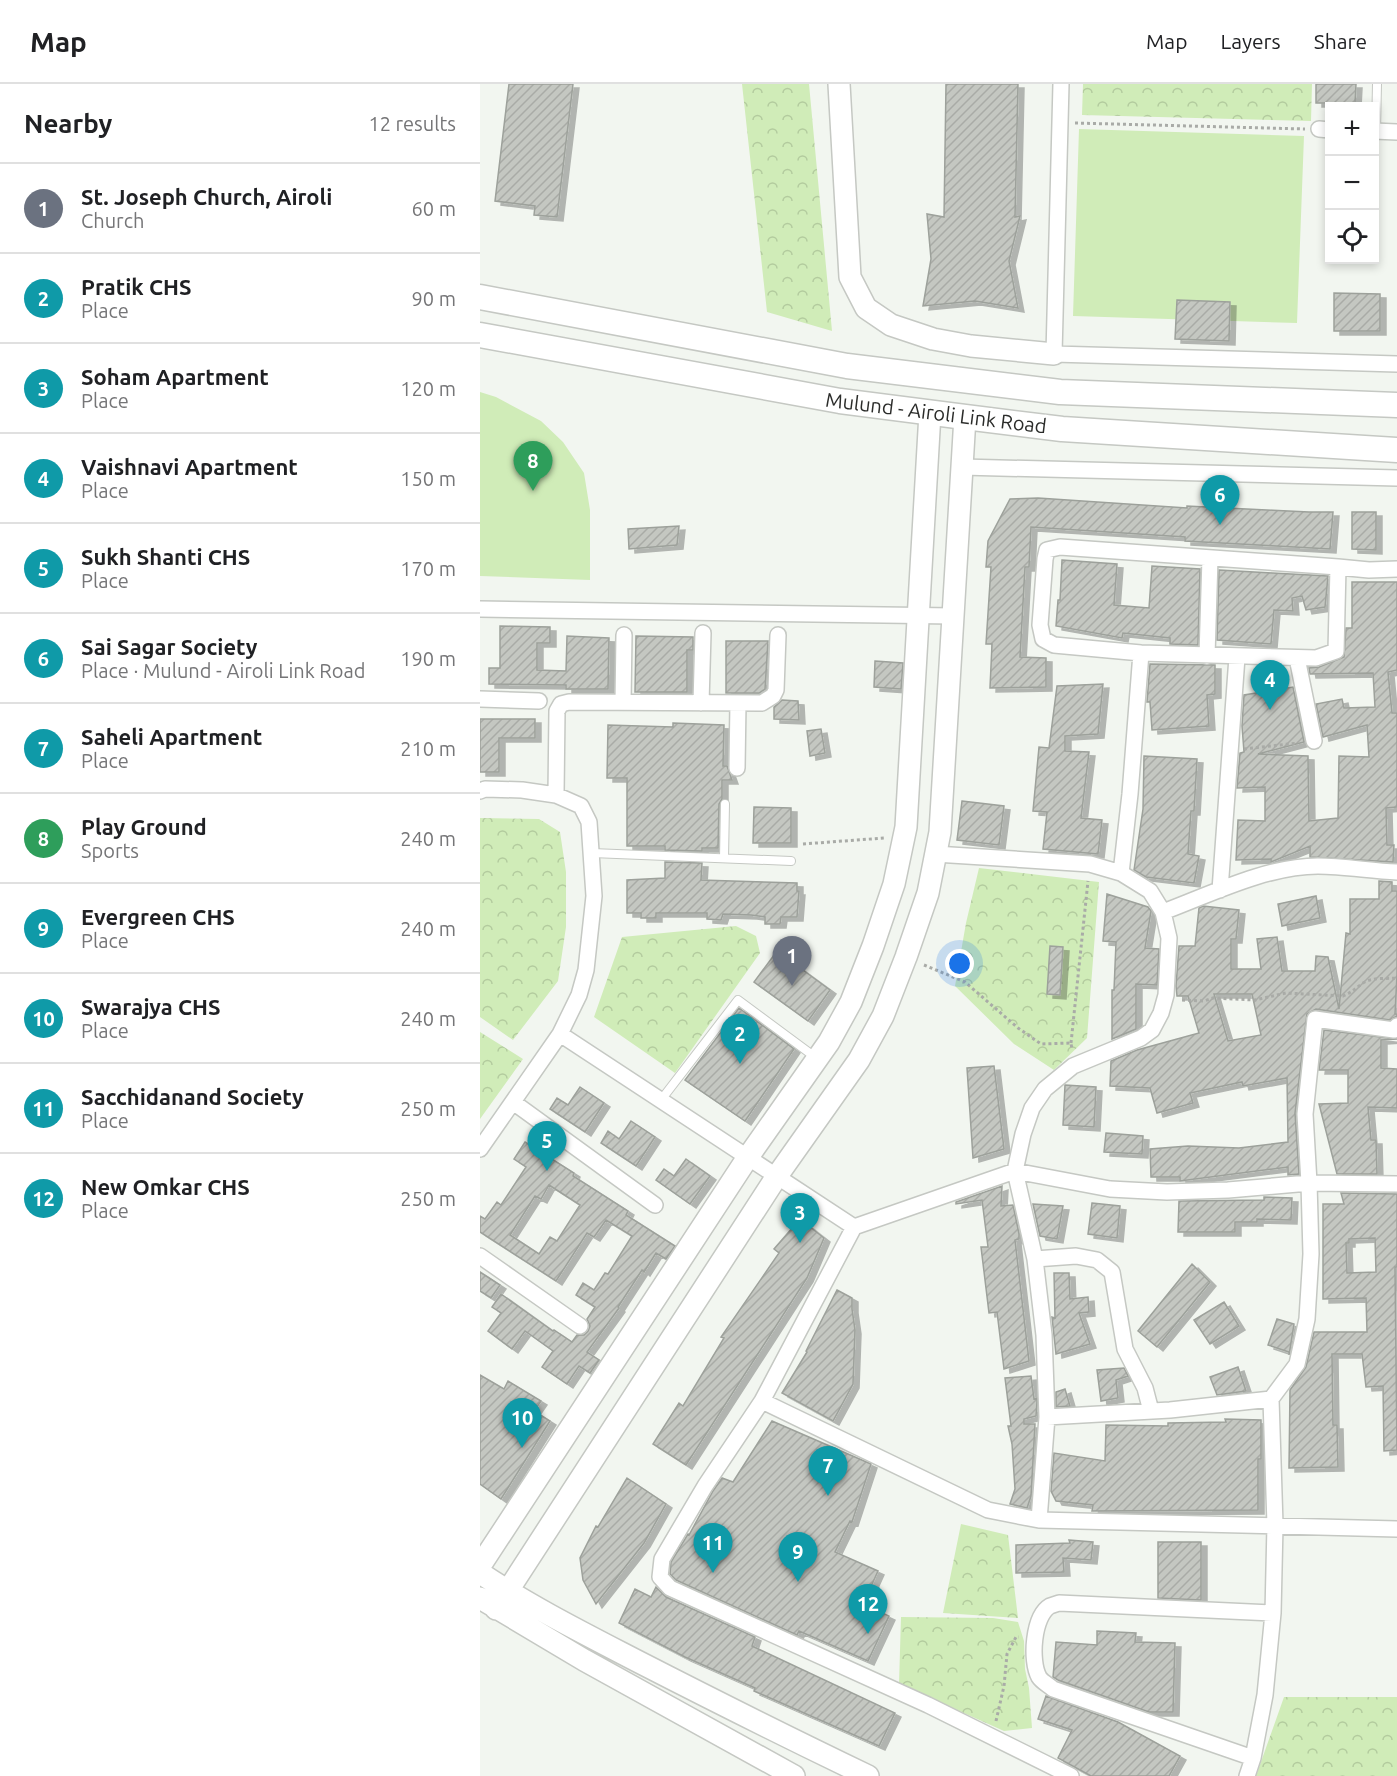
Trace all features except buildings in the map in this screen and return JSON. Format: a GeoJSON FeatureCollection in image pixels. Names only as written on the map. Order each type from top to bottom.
{"type":"FeatureCollection","features":[{"type":"Feature","properties":{"kind":"main road","name":"Mulund - Airoli Link Road"},"geometry":{"type":"LineString","coordinates":[[480,297],[847,366],[1060,392],[1397,405]]}},
{"type":"Feature","properties":{"kind":"main road","name":"Mulund - Airoli Link Road"},"geometry":{"type":"LineString","coordinates":[[480,335],[840,401],[930,413],[1062,429],[1397,450]]}},
{"type":"Feature","properties":{"kind":"street"},"geometry":{"type":"LineString","coordinates":[[839,84],[850,272],[866,308],[891,325],[933,339],[971,346],[1054,354],[1397,364]]}},
{"type":"Feature","properties":{"kind":"street"},"geometry":{"type":"LineString","coordinates":[[1054,354],[1061,84]]}},
{"type":"Feature","properties":{"kind":"street"},"geometry":{"type":"LineString","coordinates":[[1379,131],[1397,132]]}},
{"type":"Feature","properties":{"kind":"street"},"geometry":{"type":"LineString","coordinates":[[480,1566],[748,1157],[829,1042],[851,1002],[873,946],[894,884],[906,827],[930,413]]}},
{"type":"Feature","properties":{"kind":"street"},"geometry":{"type":"LineString","coordinates":[[494,1600],[777,1176],[859,1060],[883,1016],[928,893],[940,832],[965,417]]}},
{"type":"Feature","properties":{"kind":"street"},"geometry":{"type":"LineString","coordinates":[[962,467],[1397,478]]}},
{"type":"Feature","properties":{"kind":"street"},"geometry":{"type":"LineString","coordinates":[[1338,567],[1336,651],[1316,658],[1141,653],[1054,645],[1042,639],[1040,625],[1047,550],[1060,547],[1338,567],[1370,570],[1397,569]]}},
{"type":"Feature","properties":{"kind":"street"},"geometry":{"type":"LineString","coordinates":[[1207,656],[1210,558]]}},
{"type":"Feature","properties":{"kind":"street"},"geometry":{"type":"LineString","coordinates":[[480,609],[953,616]]}},
{"type":"Feature","properties":{"kind":"street"},"geometry":{"type":"LineString","coordinates":[[701,703],[703,633]]}},
{"type":"Feature","properties":{"kind":"street"},"geometry":{"type":"LineString","coordinates":[[623,702],[624,634]]}},
{"type":"Feature","properties":{"kind":"street"},"geometry":{"type":"LineString","coordinates":[[556,795],[557,711],[561,704],[569,702],[762,703],[773,696],[776,690],[778,635]]}},
{"type":"Feature","properties":{"kind":"street"},"geometry":{"type":"LineString","coordinates":[[1121,873],[1130,794],[1141,653]]}},
{"type":"Feature","properties":{"kind":"street"},"geometry":{"type":"LineString","coordinates":[[1220,890],[1237,657]]}},
{"type":"Feature","properties":{"kind":"street"},"geometry":{"type":"LineString","coordinates":[[1297,658],[1314,741]]}},
{"type":"Feature","properties":{"kind":"street"},"geometry":{"type":"LineString","coordinates":[[480,699],[539,701]]}},
{"type":"Feature","properties":{"kind":"street"},"geometry":{"type":"LineString","coordinates":[[736,768],[738,703]]}},
{"type":"Feature","properties":{"kind":"street"},"geometry":{"type":"LineString","coordinates":[[480,791],[485,789],[522,790],[556,795],[581,806],[589,822],[594,896],[586,970],[579,995],[561,1034],[480,1149]]}},
{"type":"Feature","properties":{"kind":"street"},"geometry":{"type":"LineString","coordinates":[[935,854],[1090,864],[1121,873],[1150,891],[1163,912],[1169,938],[1165,1000],[1152,1030],[1141,1038],[1073,1066],[1045,1089],[1032,1108],[1023,1134],[1015,1171],[1035,1260],[1044,1335],[1047,1417],[1039,1520]]}},
{"type":"Feature","properties":{"kind":"street"},"geometry":{"type":"LineString","coordinates":[[1163,912],[1220,890],[1293,868],[1318,866],[1397,872]]}},
{"type":"Feature","properties":{"kind":"street"},"geometry":{"type":"LineString","coordinates":[[1247,1776],[1253,1758],[1265,1695],[1273,1613],[1275,1525],[1271,1399],[1297,1364],[1307,1319],[1311,1254],[1305,1114],[1315,1019],[1394,1030],[1397,1026]]}},
{"type":"Feature","properties":{"kind":"street"},"geometry":{"type":"LineString","coordinates":[[561,1034],[854,1227]]}},
{"type":"Feature","properties":{"kind":"street"},"geometry":{"type":"LineString","coordinates":[[513,1102],[655,1205]]}},
{"type":"Feature","properties":{"kind":"street"},"geometry":{"type":"LineString","coordinates":[[1071,1776],[917,1700],[670,1588],[660,1574],[662,1559],[705,1486],[762,1401],[854,1227],[1015,1171],[1110,1189],[1167,1192],[1228,1190],[1309,1183],[1397,1184]]}},
{"type":"Feature","properties":{"kind":"street"},"geometry":{"type":"LineString","coordinates":[[480,1256],[580,1326]]}},
{"type":"Feature","properties":{"kind":"street"},"geometry":{"type":"LineString","coordinates":[[1035,1260],[1076,1256],[1097,1260],[1112,1272],[1125,1349],[1145,1388],[1151,1411]]}},
{"type":"Feature","properties":{"kind":"street"},"geometry":{"type":"LineString","coordinates":[[1047,1417],[1151,1411],[1271,1399]]}},
{"type":"Feature","properties":{"kind":"street"},"geometry":{"type":"LineString","coordinates":[[762,1401],[988,1510],[1039,1520],[1397,1529]]}},
{"type":"Feature","properties":{"kind":"street"},"geometry":{"type":"LineString","coordinates":[[480,1573],[494,1600],[584,1660],[794,1776]]}},
{"type":"Feature","properties":{"kind":"street"},"geometry":{"type":"LineString","coordinates":[[494,1600],[868,1776]]}},
{"type":"Feature","properties":{"kind":"street"},"geometry":{"type":"LineString","coordinates":[[1253,1758],[1053,1689],[1040,1678],[1034,1664],[1036,1635],[1039,1621],[1048,1607],[1059,1603],[1273,1613]]}},
{"type":"Feature","properties":{"kind":"lane"},"geometry":{"type":"LineString","coordinates":[[1376,102],[1377,84]]}},
{"type":"Feature","properties":{"kind":"lane"},"geometry":{"type":"LineString","coordinates":[[724,858],[725,804]]}},
{"type":"Feature","properties":{"kind":"lane"},"geometry":{"type":"LineString","coordinates":[[592,853],[791,861]]}},
{"type":"Feature","properties":{"kind":"lane"},"geometry":{"type":"LineString","coordinates":[[661,1100],[738,1000],[818,1059]]}},
{"type":"Feature","properties":{"kind":"path"},"geometry":{"type":"LineString","coordinates":[[1060,122],[1324,130]]}},
{"type":"Feature","properties":{"kind":"path"},"geometry":{"type":"LineString","coordinates":[[1230,750],[1314,741]]}},
{"type":"Feature","properties":{"kind":"path"},"geometry":{"type":"LineString","coordinates":[[803,844],[903,837]]}},
{"type":"Feature","properties":{"kind":"path"},"geometry":{"type":"LineString","coordinates":[[1073,1066],[1071,1043],[1090,864]]}},
{"type":"Feature","properties":{"kind":"path"},"geometry":{"type":"LineString","coordinates":[[906,957],[965,982],[1018,1028],[1041,1044],[1071,1043]]}},
{"type":"Feature","properties":{"kind":"path"},"geometry":{"type":"LineString","coordinates":[[1165,1000],[1204,1001],[1213,998],[1255,1000],[1286,993],[1342,996],[1365,982],[1397,978]]}},
{"type":"Feature","properties":{"kind":"path"},"geometry":{"type":"LineString","coordinates":[[992,1737],[1004,1686],[1007,1654],[1016,1637],[1036,1635]]}},
{"type":"Feature","properties":{"kind":"green space"},"geometry":{"type":"Polygon","coordinates":[[[742,84],[809,84],[832,331],[767,312],[742,84]]]}},
{"type":"Feature","properties":{"kind":"green space"},"geometry":{"type":"Polygon","coordinates":[[[1083,84],[1312,84],[1311,121],[1082,115],[1083,84]]]}},
{"type":"Feature","properties":{"kind":"green space"},"geometry":{"type":"Polygon","coordinates":[[[1079,129],[1304,136],[1297,323],[1073,316],[1079,129]]]}},
{"type":"Feature","properties":{"kind":"green space"},"geometry":{"type":"Polygon","coordinates":[[[480,392],[496,397],[541,421],[563,442],[584,473],[590,510],[590,580],[480,576],[480,392]]]}},
{"type":"Feature","properties":{"kind":"green space"},"geometry":{"type":"Polygon","coordinates":[[[480,818],[539,819],[560,832],[566,872],[566,927],[558,981],[513,1040],[480,1017],[480,818]]]}},
{"type":"Feature","properties":{"kind":"green space"},"geometry":{"type":"Polygon","coordinates":[[[979,868],[1099,882],[1087,1038],[1054,1070],[1014,1044],[955,986],[979,868]]]}},
{"type":"Feature","properties":{"kind":"green space"},"geometry":{"type":"Polygon","coordinates":[[[736,926],[756,936],[760,953],[675,1073],[594,1017],[622,937],[736,926]]]}},
{"type":"Feature","properties":{"kind":"green space"},"geometry":{"type":"Polygon","coordinates":[[[480,1032],[523,1059],[480,1119],[480,1032]]]}},
{"type":"Feature","properties":{"kind":"green space"},"geometry":{"type":"Polygon","coordinates":[[[961,1524],[1008,1535],[1018,1618],[943,1613],[961,1524]]]}},
{"type":"Feature","properties":{"kind":"green space"},"geometry":{"type":"Polygon","coordinates":[[[901,1617],[993,1618],[1018,1622],[1024,1641],[1032,1728],[1004,1731],[899,1684],[901,1617]]]}},
{"type":"Feature","properties":{"kind":"green space"},"geometry":{"type":"Polygon","coordinates":[[[1284,1697],[1397,1697],[1397,1776],[1256,1776],[1284,1697]]]}},
{"type":"Feature","properties":{"kind":"place","name":"Play Ground"},"geometry":{"type":"Point","coordinates":[533,491]}},
{"type":"Feature","properties":{"kind":"place","name":"Sai Sagar Society"},"geometry":{"type":"Point","coordinates":[1220,525]}},
{"type":"Feature","properties":{"kind":"place","name":"Vaishnavi Apartment"},"geometry":{"type":"Point","coordinates":[1270,710]}},
{"type":"Feature","properties":{"kind":"place","name":"St. Joseph Church, Airoli"},"geometry":{"type":"Point","coordinates":[792,986]}},
{"type":"Feature","properties":{"kind":"place","name":"Pratik CHS"},"geometry":{"type":"Point","coordinates":[740,1064]}},
{"type":"Feature","properties":{"kind":"place","name":"Sukh Shanti CHS"},"geometry":{"type":"Point","coordinates":[547,1171]}},
{"type":"Feature","properties":{"kind":"place","name":"Soham Apartment"},"geometry":{"type":"Point","coordinates":[800,1243]}},
{"type":"Feature","properties":{"kind":"place","name":"Swarajya CHS"},"geometry":{"type":"Point","coordinates":[522,1448]}},
{"type":"Feature","properties":{"kind":"place","name":"Saheli Apartment"},"geometry":{"type":"Point","coordinates":[828,1496]}},
{"type":"Feature","properties":{"kind":"place","name":"Sacchidanand Society"},"geometry":{"type":"Point","coordinates":[713,1573]}},
{"type":"Feature","properties":{"kind":"place","name":"Evergreen CHS"},"geometry":{"type":"Point","coordinates":[798,1582]}},
{"type":"Feature","properties":{"kind":"place","name":"New Omkar CHS"},"geometry":{"type":"Point","coordinates":[868,1634]}}]}
